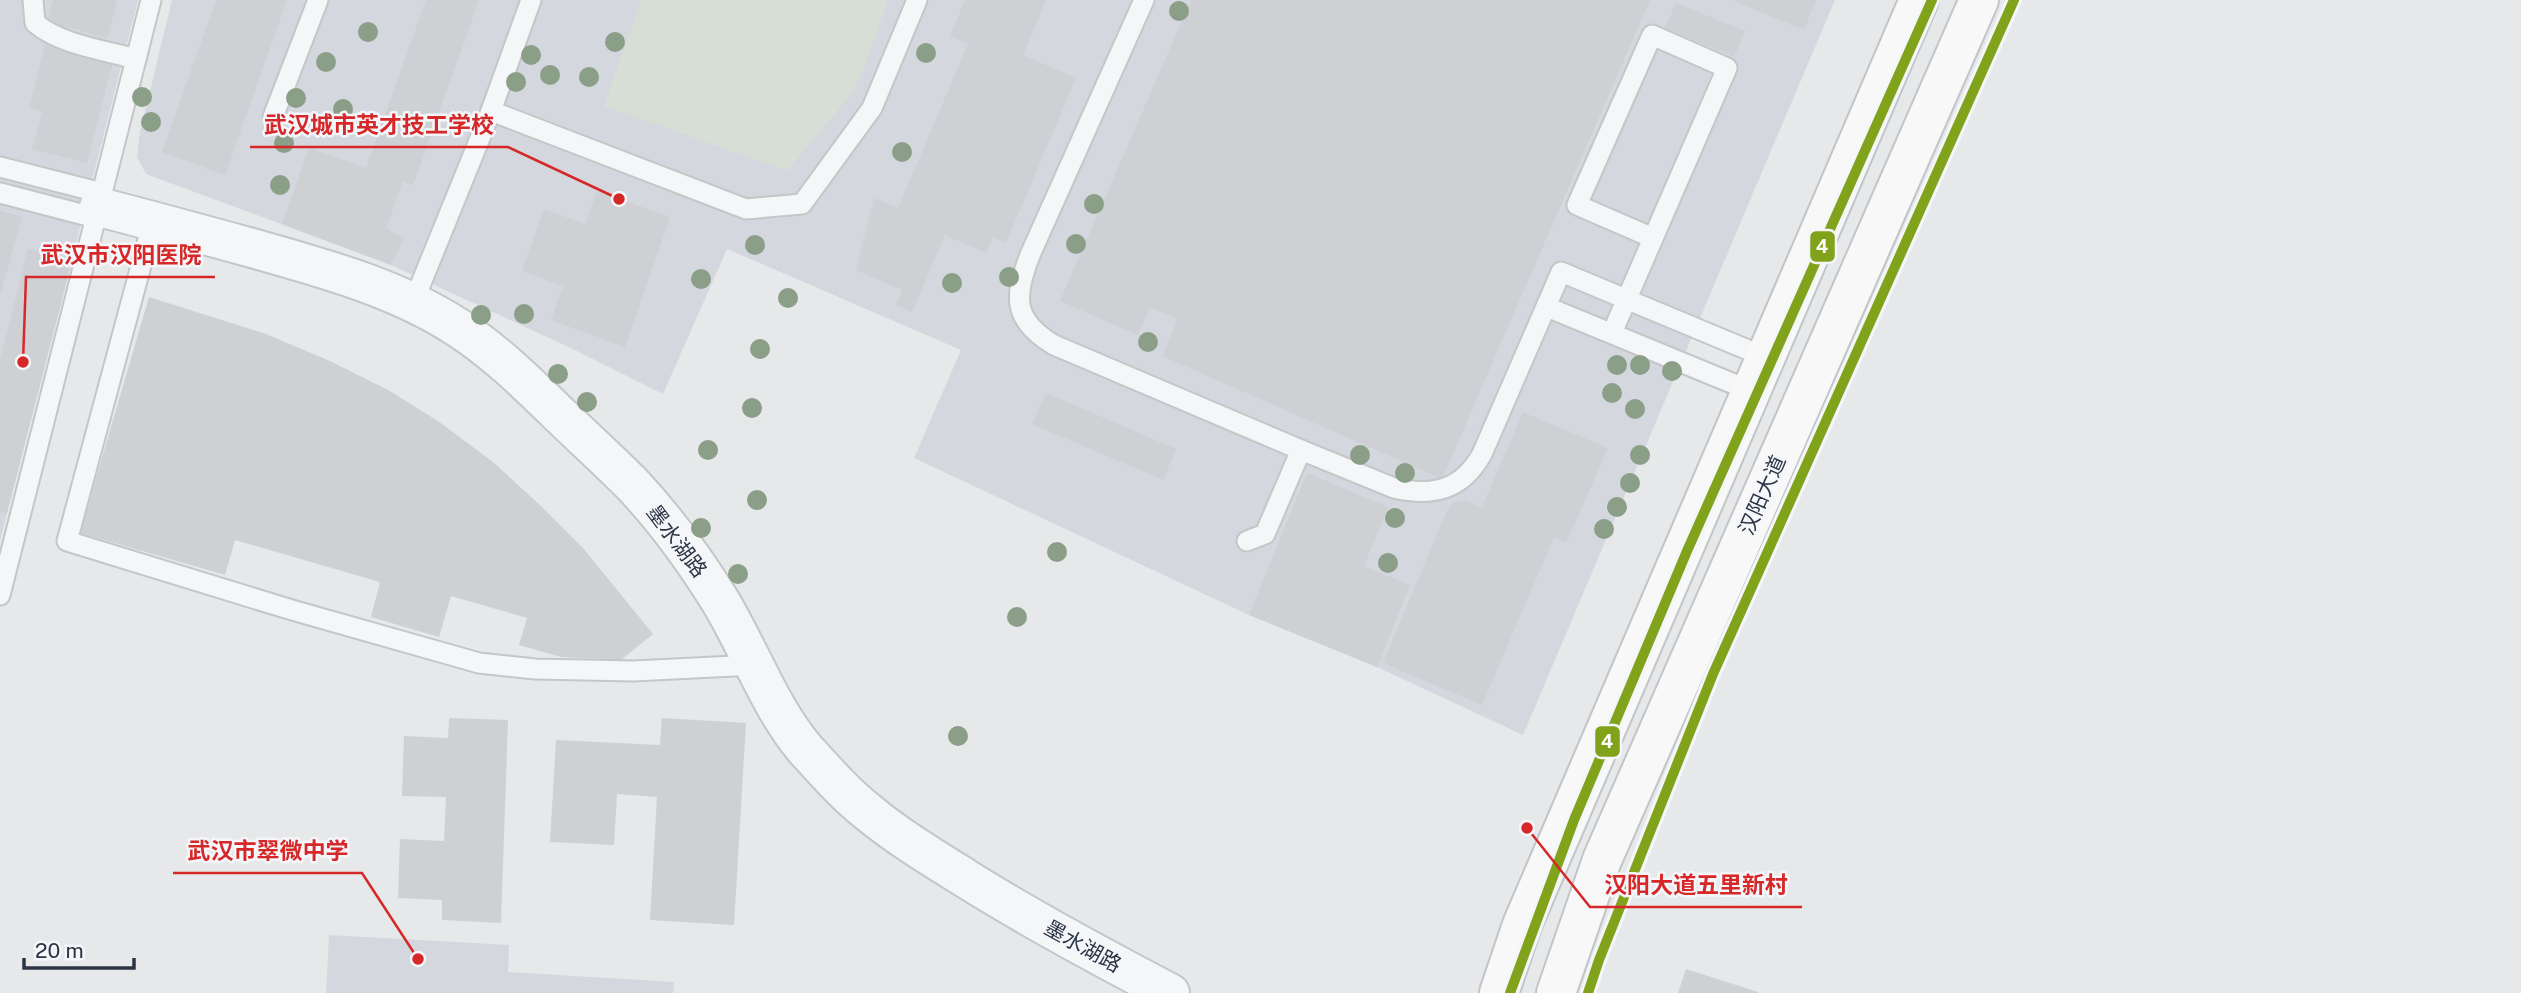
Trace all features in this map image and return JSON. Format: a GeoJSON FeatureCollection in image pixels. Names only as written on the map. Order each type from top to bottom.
{"type":"FeatureCollection","features":[{"type":"Feature","properties":{"kind":"main road"},"geometry":{"type":"LineString","coordinates":[[1499,993],[1522,925],[1919,0]]}},
{"type":"Feature","properties":{"kind":"main road","name":"汉阳大道"},"geometry":{"type":"LineString","coordinates":[[1556,993],[1602,860],[1979,0]]}},
{"type":"Feature","properties":{"kind":"street","name":"墨水湖路"},"geometry":{"type":"LineString","coordinates":[[99,206],[311,264],[413,303],[457,327],[518,375],[633,485],[688,551],[739,632],[766,688],[802,745],[839,785],[869,813],[931,857],[1001,901],[1170,993]]}},
{"type":"Feature","properties":{"kind":"lane"},"geometry":{"type":"LineString","coordinates":[[33,0],[35,23],[43,30],[71,41],[136,59]]}},
{"type":"Feature","properties":{"kind":"lane"},"geometry":{"type":"LineString","coordinates":[[0,596],[151,0]]}},
{"type":"Feature","properties":{"kind":"lane"},"geometry":{"type":"LineString","coordinates":[[273,117],[318,0]]}},
{"type":"Feature","properties":{"kind":"lane"},"geometry":{"type":"LineString","coordinates":[[413,303],[491,111],[531,0]]}},
{"type":"Feature","properties":{"kind":"lane"},"geometry":{"type":"LineString","coordinates":[[491,111],[746,209],[802,204],[872,108],[917,0]]}},
{"type":"Feature","properties":{"kind":"lane"},"geometry":{"type":"LineString","coordinates":[[1144,0],[1022,275],[1019,306],[1023,318],[1038,335],[1054,345],[1394,488],[1431,492],[1462,481],[1474,468],[1561,272],[1626,299],[1758,374]]}},
{"type":"Feature","properties":{"kind":"lane"},"geometry":{"type":"LineString","coordinates":[[1612,333],[1727,68],[1651,35],[1577,205],[1653,238]]}},
{"type":"Feature","properties":{"kind":"lane"},"geometry":{"type":"LineString","coordinates":[[0,167],[99,206]]}},
{"type":"Feature","properties":{"kind":"lane"},"geometry":{"type":"LineString","coordinates":[[0,193],[99,206]]}},
{"type":"Feature","properties":{"kind":"lane"},"geometry":{"type":"LineString","coordinates":[[153,221],[67,541],[292,610],[480,663],[535,669],[633,671],[755,665]]}},
{"type":"Feature","properties":{"kind":"lane"},"geometry":{"type":"LineString","coordinates":[[1547,307],[1612,333],[1758,374]]}},
{"type":"Feature","properties":{"kind":"lane"},"geometry":{"type":"LineString","coordinates":[[1247,541],[1265,534],[1301,450]]}},
{"type":"Feature","properties":{"kind":"shaded area"},"geometry":{"type":"Polygon","coordinates":[[[0,0],[138,0],[0,541],[0,0]]]}},
{"type":"Feature","properties":{"kind":"shaded area"},"geometry":{"type":"Polygon","coordinates":[[[172,0],[1835,0],[1523,735],[1377,667],[1249,615],[914,458],[961,350],[727,249],[663,394],[391,265],[146,174],[137,157],[140,132],[172,0]]]}},
{"type":"Feature","properties":{"kind":"shaded area"},"geometry":{"type":"Polygon","coordinates":[[[641,0],[888,0],[853,92],[787,171],[604,106],[641,0]]]}},
{"type":"Feature","properties":{"kind":"shaded area"},"geometry":{"type":"Polygon","coordinates":[[[329,935],[509,945],[508,972],[674,982],[673,993],[326,993],[329,935]]]}},
{"type":"Feature","properties":{"kind":"building"},"geometry":{"type":"Polygon","coordinates":[[[53,0],[117,0],[108,38],[47,22],[53,0]]]}},
{"type":"Feature","properties":{"kind":"building"},"geometry":{"type":"Polygon","coordinates":[[[216,0],[287,0],[225,175],[162,152],[216,0]]]}},
{"type":"Feature","properties":{"kind":"building"},"geometry":{"type":"Polygon","coordinates":[[[426,0],[479,0],[413,185],[403,181],[386,228],[404,239],[391,265],[282,224],[309,148],[366,168],[426,0]]]}},
{"type":"Feature","properties":{"kind":"building"},"geometry":{"type":"Polygon","coordinates":[[[965,0],[1046,0],[1023,55],[1076,78],[1006,243],[993,237],[986,253],[945,235],[912,312],[896,305],[902,290],[856,270],[874,198],[898,208],[968,44],[950,36],[965,0]]]}},
{"type":"Feature","properties":{"kind":"building"},"geometry":{"type":"Polygon","coordinates":[[[1191,0],[1650,0],[1442,479],[1162,356],[1178,319],[1150,307],[1138,335],[1060,301],[1191,0]]]}},
{"type":"Feature","properties":{"kind":"building"},"geometry":{"type":"Polygon","coordinates":[[[1732,0],[1816,0],[1804,30],[1732,0]]]}},
{"type":"Feature","properties":{"kind":"building"},"geometry":{"type":"Polygon","coordinates":[[[1676,3],[1745,31],[1734,57],[1665,28],[1676,3]]]}},
{"type":"Feature","properties":{"kind":"building"},"geometry":{"type":"Polygon","coordinates":[[[45,45],[113,62],[87,163],[32,149],[42,112],[29,108],[45,45]]]}},
{"type":"Feature","properties":{"kind":"building"},"geometry":{"type":"Polygon","coordinates":[[[597,191],[670,217],[625,347],[551,320],[563,286],[522,271],[544,209],[585,224],[597,191]]]}},
{"type":"Feature","properties":{"kind":"building"},"geometry":{"type":"Polygon","coordinates":[[[0,211],[22,217],[1,292],[0,292],[0,211]]]}},
{"type":"Feature","properties":{"kind":"building"},"geometry":{"type":"Polygon","coordinates":[[[28,249],[72,261],[7,513],[0,511],[0,360],[28,249]]]}},
{"type":"Feature","properties":{"kind":"building"},"geometry":{"type":"Polygon","coordinates":[[[149,297],[266,334],[330,361],[390,391],[438,421],[493,462],[542,507],[583,548],[653,634],[621,660],[561,657],[519,645],[527,618],[451,596],[439,637],[371,617],[380,582],[235,540],[225,575],[80,533],[149,297]]]}},
{"type":"Feature","properties":{"kind":"building"},"geometry":{"type":"Polygon","coordinates":[[[1046,393],[1176,449],[1163,480],[1032,424],[1046,393]]]}},
{"type":"Feature","properties":{"kind":"building"},"geometry":{"type":"Polygon","coordinates":[[[1523,412],[1608,448],[1566,543],[1554,537],[1482,705],[1383,663],[1448,508],[1452,503],[1464,500],[1482,507],[1523,412]]]}},
{"type":"Feature","properties":{"kind":"building"},"geometry":{"type":"Polygon","coordinates":[[[1307,473],[1388,507],[1364,566],[1410,585],[1377,667],[1249,615],[1307,473]]]}},
{"type":"Feature","properties":{"kind":"building"},"geometry":{"type":"Polygon","coordinates":[[[449,718],[508,720],[501,923],[442,920],[442,900],[398,898],[400,839],[444,841],[446,797],[402,796],[404,736],[448,738],[449,718]]]}},
{"type":"Feature","properties":{"kind":"building"},"geometry":{"type":"Polygon","coordinates":[[[662,718],[746,723],[734,925],[650,920],[657,797],[617,794],[614,845],[550,842],[556,740],[660,745],[662,718]]]}},
{"type":"Feature","properties":{"kind":"building"},"geometry":{"type":"Polygon","coordinates":[[[1686,969],[1758,992],[1758,993],[1678,993],[1686,969]]]}},
{"type":"Feature","properties":{"kind":"transit line","name":"4"},"geometry":{"type":"LineString","coordinates":[[1510,993],[1574,820],[1687,551],[1932,0]]}},
{"type":"Feature","properties":{"kind":"transit line","name":"4"},"geometry":{"type":"LineString","coordinates":[[1588,993],[1713,674],[2014,0]]}},
{"type":"Feature","properties":{"kind":"place","name":"武汉城市英才技工学校"},"geometry":{"type":"Point","coordinates":[619,199]}},
{"type":"Feature","properties":{"kind":"place","name":"武汉市汉阳医院"},"geometry":{"type":"Point","coordinates":[23,362]}},
{"type":"Feature","properties":{"kind":"place","name":"汉阳大道五里新村"},"geometry":{"type":"Point","coordinates":[1527,828]}},
{"type":"Feature","properties":{"kind":"place","name":"武汉市翠微中学"},"geometry":{"type":"Point","coordinates":[418,959]}}]}
